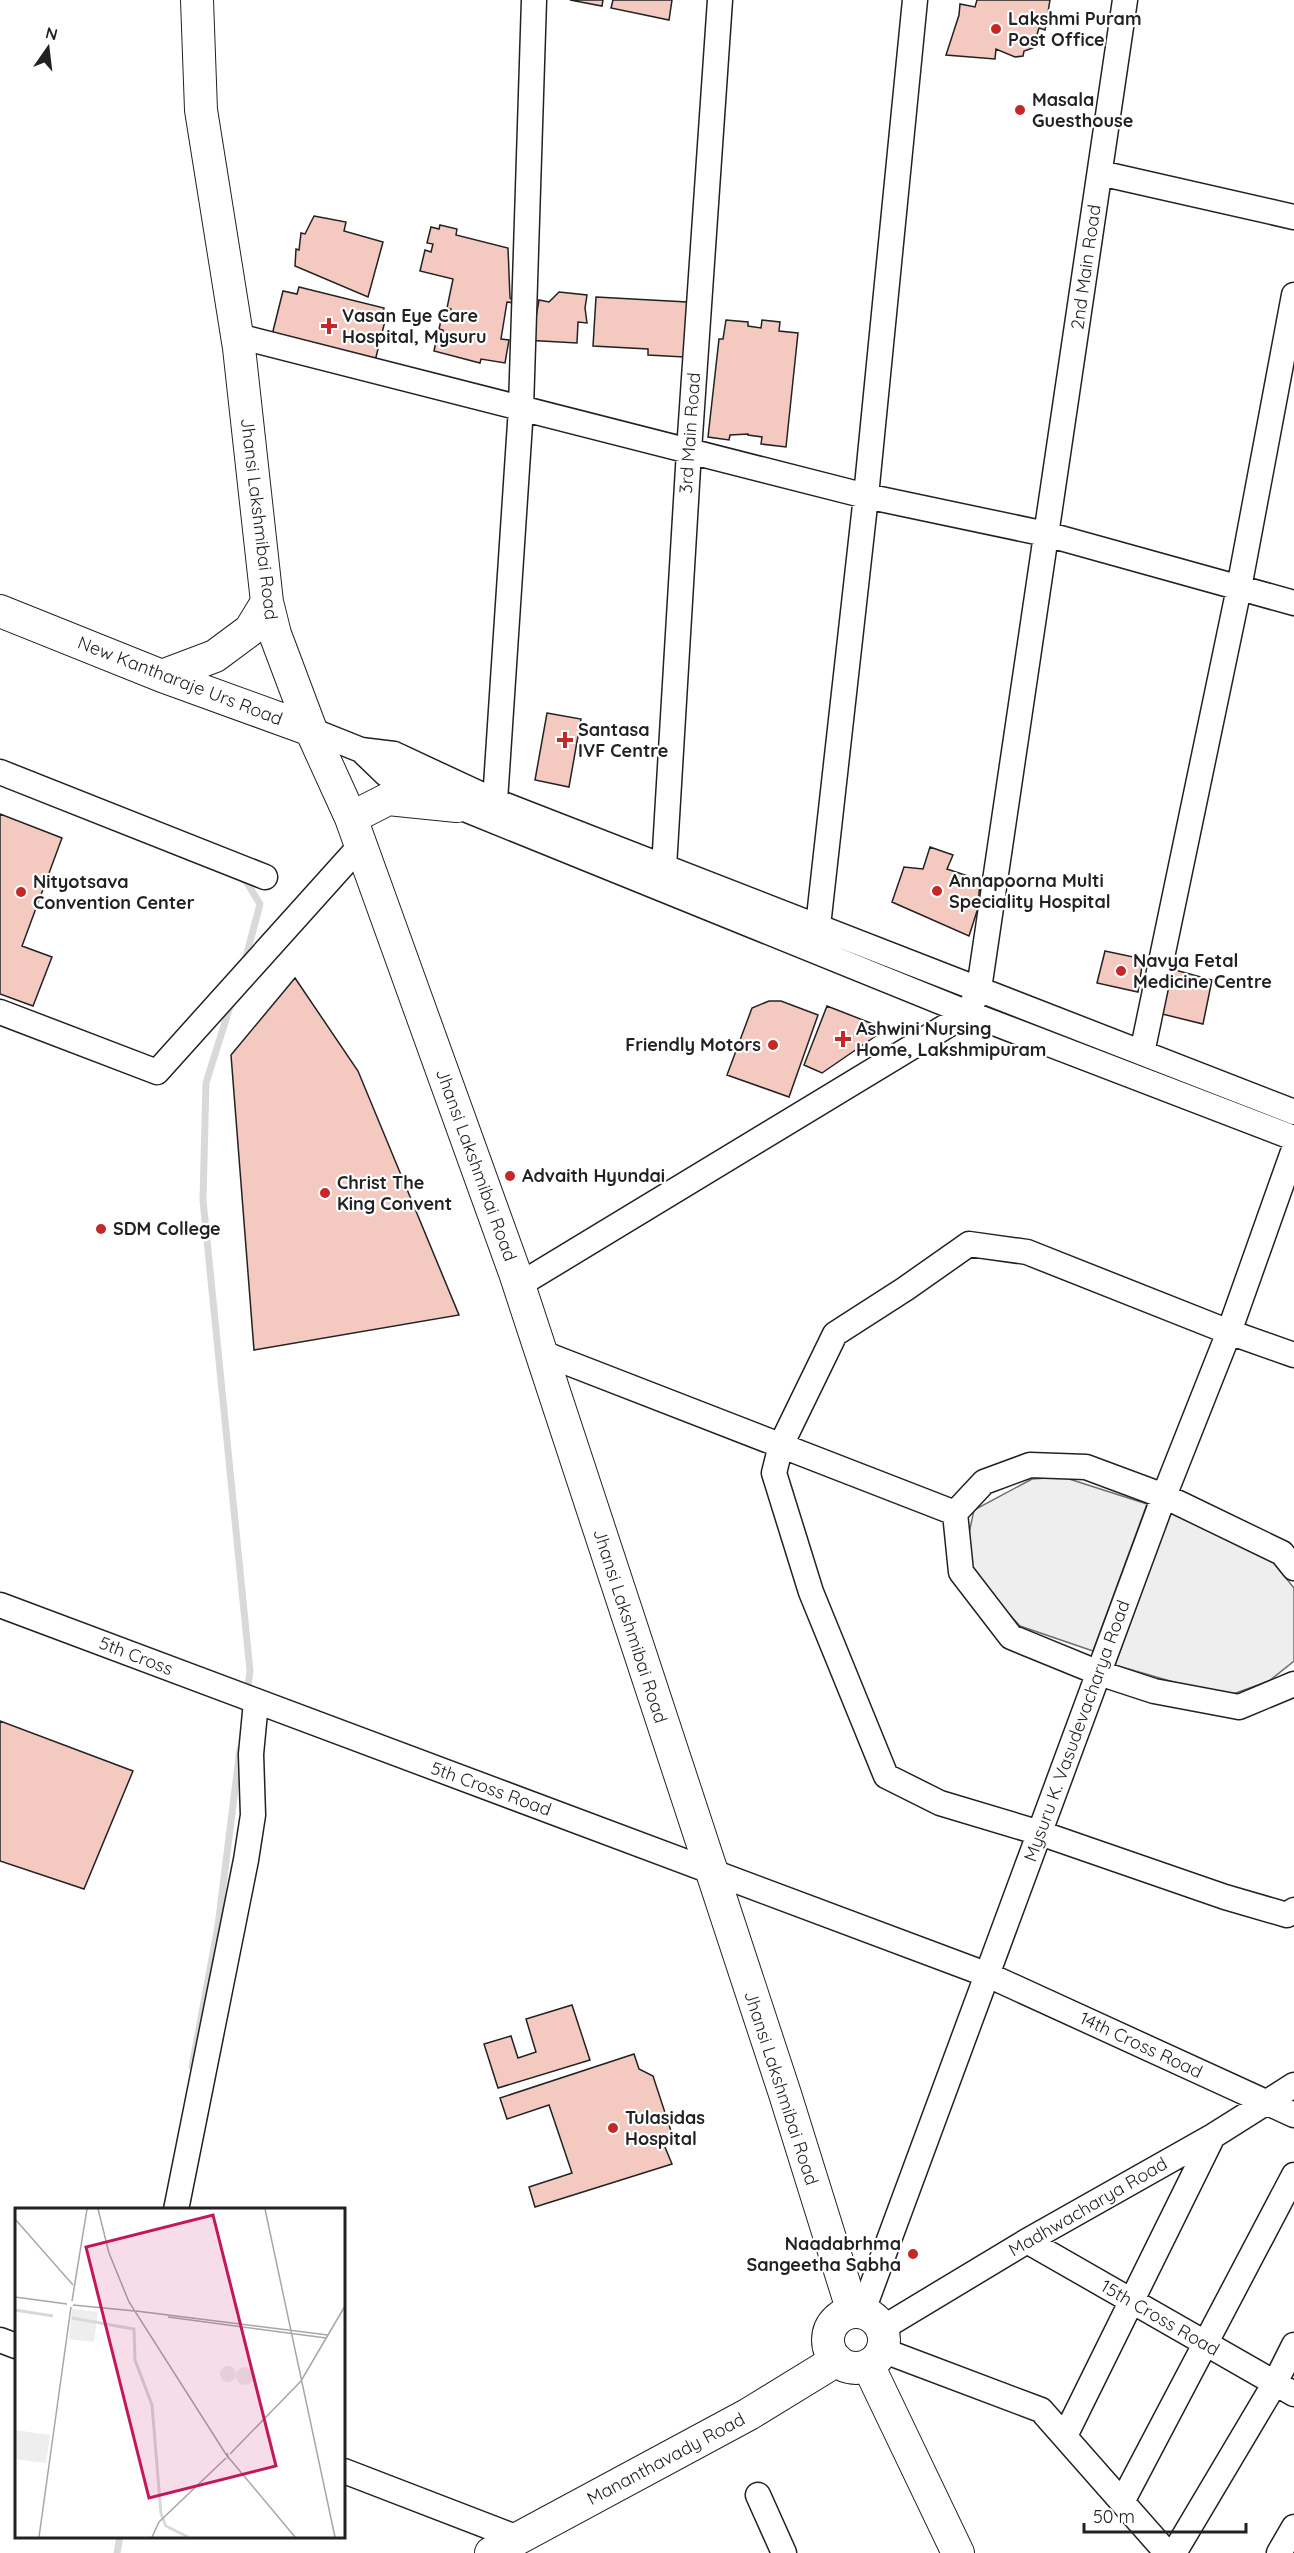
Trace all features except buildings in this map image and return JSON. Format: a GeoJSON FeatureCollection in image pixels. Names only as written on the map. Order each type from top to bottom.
{"type":"FeatureCollection","features":[{"type":"Feature","properties":{"kind":"main road","name":"Jhansi Lakshmibai Road"},"geometry":{"type":"LineString","coordinates":[[197,0],[201,110],[237,336],[267,602],[275,634],[311,730],[356,832],[519,1285],[785,2094],[869,2334],[958,2553]]}},
{"type":"Feature","properties":{"kind":"main road"},"geometry":{"type":"LineString","coordinates":[[162,676],[214,656],[250,630],[267,602]]}},
{"type":"Feature","properties":{"kind":"main road","name":"New Kantharaje Urs Road"},"geometry":{"type":"LineString","coordinates":[[0,610],[162,676],[311,730]]}},
{"type":"Feature","properties":{"kind":"main road"},"geometry":{"type":"LineString","coordinates":[[356,832],[388,800],[457,806]]}},
{"type":"Feature","properties":{"kind":"main road"},"geometry":{"type":"LineString","coordinates":[[838,2319],[869,2334],[852,2367],[837,2360],[829,2347],[830,2331],[838,2319]]}},
{"type":"Feature","properties":{"kind":"main road","name":"Mananthavady Road"},"geometry":{"type":"LineString","coordinates":[[491,2553],[749,2414],[837,2360]]}},
{"type":"Feature","properties":{"kind":"street"},"geometry":{"type":"LineString","coordinates":[[495,801],[521,408],[534,0]]}},
{"type":"Feature","properties":{"kind":"street","name":"3rd Main Road"},"geometry":{"type":"LineString","coordinates":[[664,867],[689,452],[720,0]]}},
{"type":"Feature","properties":{"kind":"street"},"geometry":{"type":"LineString","coordinates":[[818,926],[866,496],[915,0]]}},
{"type":"Feature","properties":{"kind":"street","name":"2nd Main Road"},"geometry":{"type":"LineString","coordinates":[[968,1014],[979,989],[1125,0]]}},
{"type":"Feature","properties":{"kind":"street"},"geometry":{"type":"LineString","coordinates":[[1100,173],[1294,217]]}},
{"type":"Feature","properties":{"kind":"street"},"geometry":{"type":"LineString","coordinates":[[1142,1053],[1239,588],[1294,295]]}},
{"type":"Feature","properties":{"kind":"street"},"geometry":{"type":"LineString","coordinates":[[237,336],[866,496],[1047,534],[1294,603]]}},
{"type":"Feature","properties":{"kind":"street","name":"New Kantharaje Urs Road"},"geometry":{"type":"LineString","coordinates":[[311,730],[361,750]]}},
{"type":"Feature","properties":{"kind":"street"},"geometry":{"type":"LineString","coordinates":[[361,750],[394,754],[495,801],[1294,1112]]}},
{"type":"Feature","properties":{"kind":"street"},"geometry":{"type":"LineString","coordinates":[[361,750],[386,774],[457,806],[968,1014],[1294,1138]]}},
{"type":"Feature","properties":{"kind":"street"},"geometry":{"type":"LineString","coordinates":[[0,772],[265,877]]}},
{"type":"Feature","properties":{"kind":"street"},"geometry":{"type":"LineString","coordinates":[[0,1012],[157,1072],[356,832]]}},
{"type":"Feature","properties":{"kind":"street"},"geometry":{"type":"LineString","coordinates":[[519,1285],[968,1014]]}},
{"type":"Feature","properties":{"kind":"street","name":"Mysuru K. Vasudevacharya Road"},"geometry":{"type":"LineString","coordinates":[[869,2334],[988,1975],[1164,1496],[1229,1332],[1294,1149]]}},
{"type":"Feature","properties":{"kind":"street"},"geometry":{"type":"LineString","coordinates":[[1294,1355],[1229,1332],[1027,1252],[969,1244],[835,1334],[781,1445],[774,1473],[811,1592],[886,1776],[940,1803],[1040,1833],[1225,1897],[1287,1915],[1294,1910]]}},
{"type":"Feature","properties":{"kind":"street"},"geometry":{"type":"LineString","coordinates":[[540,1352],[955,1513]]}},
{"type":"Feature","properties":{"kind":"street"},"geometry":{"type":"LineString","coordinates":[[1294,1568],[1282,1553],[1164,1496],[1086,1467],[1029,1465],[984,1482],[955,1513],[961,1572],[1011,1636],[1099,1672],[1154,1691],[1239,1707],[1294,1684]]}},
{"type":"Feature","properties":{"kind":"street","name":"5th Cross"},"geometry":{"type":"LineString","coordinates":[[0,1605],[264,1705]]}},
{"type":"Feature","properties":{"kind":"street"},"geometry":{"type":"LineString","coordinates":[[176,2208],[246,1860],[253,1815],[252,1754],[264,1705]]}},
{"type":"Feature","properties":{"kind":"street","name":"5th Cross Road"},"geometry":{"type":"LineString","coordinates":[[264,1705],[988,1975]]}},
{"type":"Feature","properties":{"kind":"street","name":"14th Cross Road"},"geometry":{"type":"LineString","coordinates":[[988,1975],[1294,2115]]}},
{"type":"Feature","properties":{"kind":"street","name":"Madhwacharya Road"},"geometry":{"type":"LineString","coordinates":[[869,2334],[1213,2136],[1294,2085]]}},
{"type":"Feature","properties":{"kind":"street"},"geometry":{"type":"LineString","coordinates":[[1065,2436],[1213,2136]]}},
{"type":"Feature","properties":{"kind":"street"},"geometry":{"type":"LineString","coordinates":[[1122,2502],[1294,2175]]}},
{"type":"Feature","properties":{"kind":"street","name":"15th Cross Road"},"geometry":{"type":"LineString","coordinates":[[1027,2241],[1284,2389]]}},
{"type":"Feature","properties":{"kind":"street"},"geometry":{"type":"LineString","coordinates":[[869,2334],[1041,2410],[1167,2553]]}},
{"type":"Feature","properties":{"kind":"street"},"geometry":{"type":"LineString","coordinates":[[0,2340],[15,2346]]}},
{"type":"Feature","properties":{"kind":"street"},"geometry":{"type":"LineString","coordinates":[[1174,2553],[1284,2389],[1294,2345]]}},
{"type":"Feature","properties":{"kind":"street"},"geometry":{"type":"LineString","coordinates":[[345,2471],[518,2538]]}},
{"type":"Feature","properties":{"kind":"street"},"geometry":{"type":"LineString","coordinates":[[758,2494],[784,2553]]}},
{"type":"Feature","properties":{"kind":"street"},"geometry":{"type":"LineString","coordinates":[[1279,2553],[1294,2527]]}},
{"type":"Feature","properties":{"kind":"shaded area"},"geometry":{"type":"Polygon","coordinates":[[[1063,1477],[1147,1504],[1093,1651],[1020,1626],[993,1596],[964,1557],[974,1510],[1032,1479],[1063,1477]]]}},
{"type":"Feature","properties":{"kind":"shaded area"},"geometry":{"type":"Polygon","coordinates":[[[1171,1512],[1272,1561],[1294,1588],[1294,1661],[1269,1681],[1225,1697],[1115,1665],[1171,1512]]]}},
{"type":"Feature","properties":{"kind":"waterway"},"geometry":{"type":"LineString","coordinates":[[242,879],[246,881],[260,904],[245,961]]}},
{"type":"Feature","properties":{"kind":"waterway"},"geometry":{"type":"LineString","coordinates":[[232,1000],[206,1083],[203,1200],[250,1671],[247,1693]]}},
{"type":"Feature","properties":{"kind":"waterway"},"geometry":{"type":"LineString","coordinates":[[192,2067],[218,1926],[240,1749]]}},
{"type":"Feature","properties":{"kind":"waterway"},"geometry":{"type":"LineString","coordinates":[[117,2553],[120,2538]]}},
{"type":"Feature","properties":{"kind":"place","name":"Lakshmi Puram Post Office"},"geometry":{"type":"Point","coordinates":[996,29]}},
{"type":"Feature","properties":{"kind":"place","name":"Masala Guesthouse"},"geometry":{"type":"Point","coordinates":[1020,110]}},
{"type":"Feature","properties":{"kind":"place","name":"Vasan Eye Care Hospital, Mysuru"},"geometry":{"type":"Point","coordinates":[329,326]}},
{"type":"Feature","properties":{"kind":"place","name":"Santasa IVF Centre"},"geometry":{"type":"Point","coordinates":[565,740]}},
{"type":"Feature","properties":{"kind":"place","name":"Annapoorna Multi Speciality Hospital"},"geometry":{"type":"Point","coordinates":[937,891]}},
{"type":"Feature","properties":{"kind":"place","name":"Nityotsava Convention Center"},"geometry":{"type":"Point","coordinates":[21,892]}},
{"type":"Feature","properties":{"kind":"place","name":"Navya Fetal Medicine Centre"},"geometry":{"type":"Point","coordinates":[1121,971]}},
{"type":"Feature","properties":{"kind":"place","name":"Ashwini Nursing Home, Lakshmipuram"},"geometry":{"type":"Point","coordinates":[843,1039]}},
{"type":"Feature","properties":{"kind":"place","name":"Friendly Motors"},"geometry":{"type":"Point","coordinates":[773,1045]}},
{"type":"Feature","properties":{"kind":"place","name":"Advaith Hyundai"},"geometry":{"type":"Point","coordinates":[510,1176]}},
{"type":"Feature","properties":{"kind":"place","name":"Christ The King Convent"},"geometry":{"type":"Point","coordinates":[325,1193]}},
{"type":"Feature","properties":{"kind":"place","name":"SDM College"},"geometry":{"type":"Point","coordinates":[101,1229]}},
{"type":"Feature","properties":{"kind":"place","name":"Tulasidas Hospital"},"geometry":{"type":"Point","coordinates":[613,2128]}},
{"type":"Feature","properties":{"kind":"place","name":"Naadabrhma Sangeetha Sabha"},"geometry":{"type":"Point","coordinates":[913,2254]}}]}
